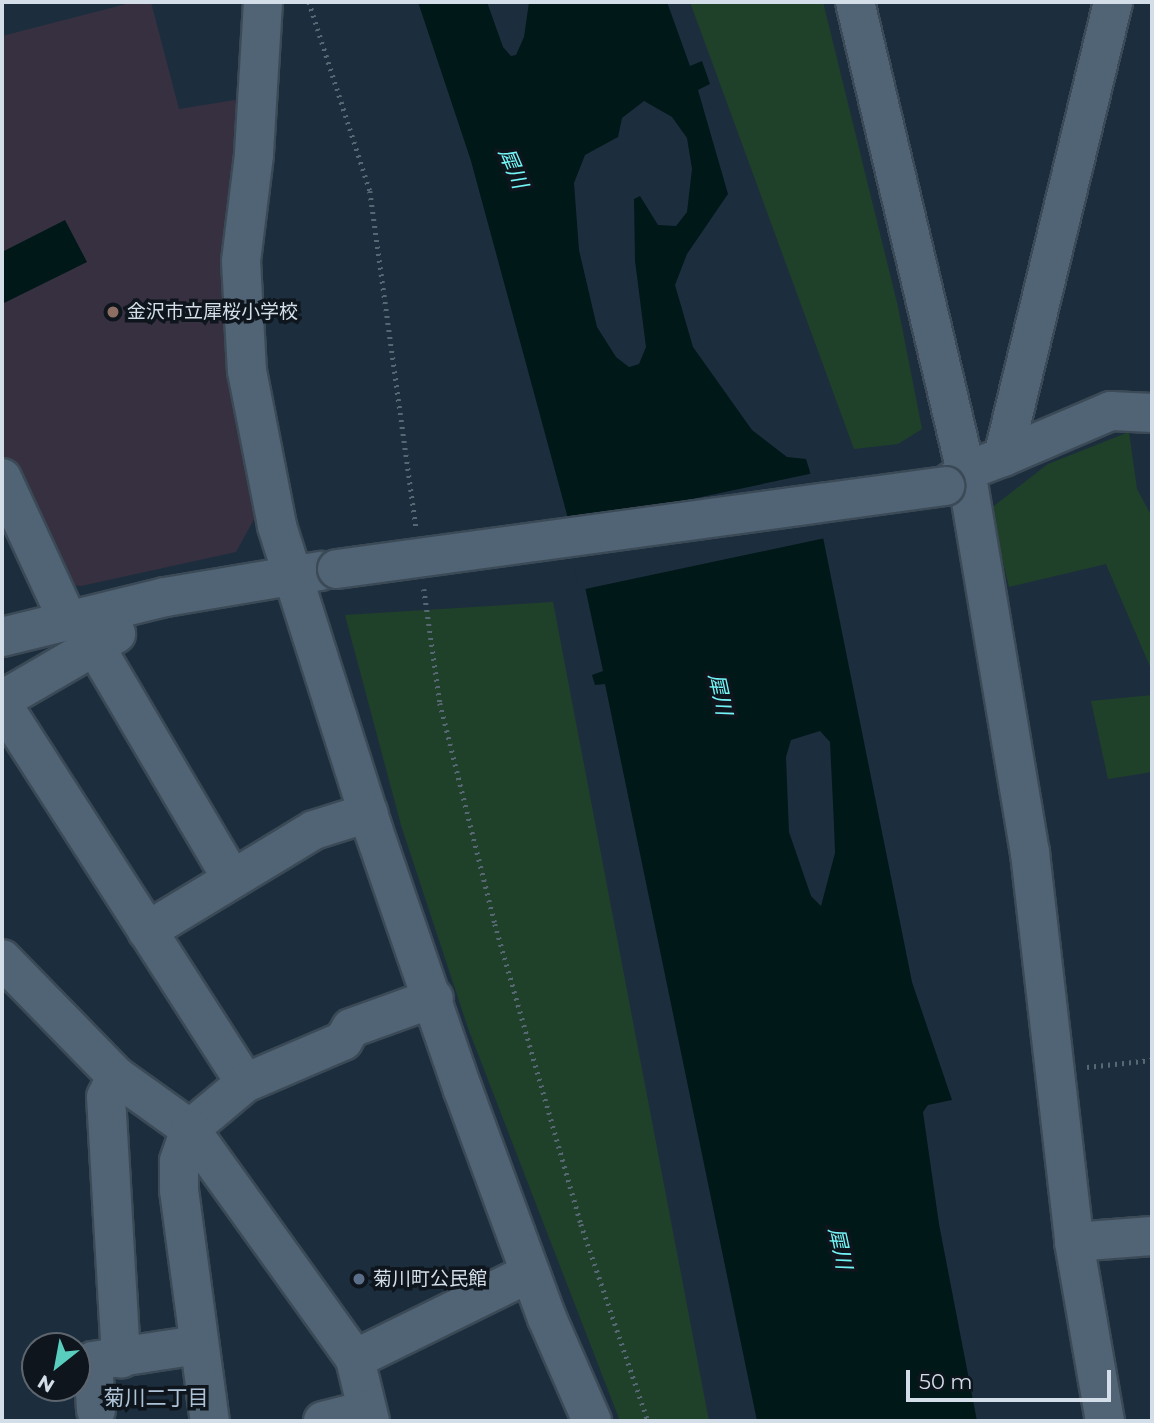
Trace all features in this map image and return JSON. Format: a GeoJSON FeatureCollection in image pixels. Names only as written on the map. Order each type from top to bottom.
{"type":"FeatureCollection","features":[{"type":"Feature","properties":{"kind":"street"},"geometry":{"type":"LineString","coordinates":[[263,2],[242,261],[247,371],[278,526],[295,573],[368,813],[530,1273],[592,1421]]}},
{"type":"Feature","properties":{"kind":"street"},"geometry":{"type":"LineString","coordinates":[[855,2],[956,479],[1031,853],[1074,1242],[1105,1421]]}},
{"type":"Feature","properties":{"kind":"street"},"geometry":{"type":"LineString","coordinates":[[1003,457],[1113,2]]}},
{"type":"Feature","properties":{"kind":"street"},"geometry":{"type":"LineString","coordinates":[[2,637],[165,597],[295,573],[956,479],[1111,411],[1152,413]]}},
{"type":"Feature","properties":{"kind":"street"},"geometry":{"type":"LineString","coordinates":[[2,478],[68,621]]}},
{"type":"Feature","properties":{"kind":"street"},"geometry":{"type":"LineString","coordinates":[[165,597],[96,648],[2,702],[245,1083]]}},
{"type":"Feature","properties":{"kind":"street"},"geometry":{"type":"LineString","coordinates":[[96,648],[232,879]]}},
{"type":"Feature","properties":{"kind":"street"},"geometry":{"type":"LineString","coordinates":[[147,931],[314,830],[368,813]]}},
{"type":"Feature","properties":{"kind":"street"},"geometry":{"type":"LineString","coordinates":[[2,959],[116,1076],[190,1129],[355,1359],[368,1416],[323,1421]]}},
{"type":"Feature","properties":{"kind":"street"},"geometry":{"type":"LineString","coordinates":[[210,1421],[197,1345],[178,1190],[180,1161],[190,1129],[245,1083],[344,1041],[351,1028],[434,998]]}},
{"type":"Feature","properties":{"kind":"street"},"geometry":{"type":"LineString","coordinates":[[116,1076],[106,1097],[121,1359]]}},
{"type":"Feature","properties":{"kind":"street"},"geometry":{"type":"LineString","coordinates":[[1074,1242],[1152,1236]]}},
{"type":"Feature","properties":{"kind":"street"},"geometry":{"type":"LineString","coordinates":[[355,1359],[530,1273]]}},
{"type":"Feature","properties":{"kind":"street"},"geometry":{"type":"LineString","coordinates":[[96,1410],[93,1360],[121,1359],[197,1345]]}},
{"type":"Feature","properties":{"kind":"path"},"geometry":{"type":"LineString","coordinates":[[309,2],[370,191],[417,539]]}},
{"type":"Feature","properties":{"kind":"path"},"geometry":{"type":"LineString","coordinates":[[423,580],[440,703],[495,924],[581,1224],[648,1421]]}},
{"type":"Feature","properties":{"kind":"path"},"geometry":{"type":"LineString","coordinates":[[1055,1071],[1152,1060]]}},
{"type":"Feature","properties":{"kind":"shaded area","name":"金沢市立犀桜小学校"},"geometry":{"type":"Polygon","coordinates":[[[134,2],[151,2],[179,109],[241,99],[224,346],[250,411],[257,514],[236,552],[81,586],[59,584],[2,461],[2,36],[134,2]]]}},
{"type":"Feature","properties":{"kind":"green space"},"geometry":{"type":"Polygon","coordinates":[[[690,2],[823,2],[898,307],[922,429],[898,444],[854,449],[690,2]]]}},
{"type":"Feature","properties":{"kind":"green space"},"geometry":{"type":"Polygon","coordinates":[[[1129,432],[1137,489],[1152,517],[1152,671],[1106,564],[1009,587],[990,509],[1048,464],[1129,432]]]}},
{"type":"Feature","properties":{"kind":"green space"},"geometry":{"type":"Polygon","coordinates":[[[553,602],[709,1421],[620,1421],[468,1028],[401,825],[345,615],[553,602]]]}},
{"type":"Feature","properties":{"kind":"green space"},"geometry":{"type":"Polygon","coordinates":[[[1152,695],[1152,772],[1108,779],[1091,701],[1152,695]]]}},
{"type":"Feature","properties":{"kind":"water","name":"犀川"},"geometry":{"type":"Polygon","coordinates":[[[418,2],[487,2],[503,47],[511,56],[516,55],[524,37],[529,2],[667,2],[690,66],[702,61],[710,84],[698,90],[728,194],[687,254],[675,285],[693,347],[752,430],[787,457],[806,459],[810,472],[912,982],[952,1100],[928,1105],[923,1112],[939,1224],[977,1421],[757,1421],[605,684],[595,685],[592,675],[603,671],[579,559],[471,161],[418,2]],[[644,101],[622,118],[618,137],[585,155],[574,183],[579,250],[597,327],[616,357],[629,367],[639,364],[646,347],[635,261],[634,199],[640,196],[658,225],[676,226],[687,212],[692,169],[687,138],[672,117],[644,101]],[[820,731],[791,740],[786,757],[789,832],[811,896],[821,906],[835,853],[830,742],[820,731]]]}},
{"type":"Feature","properties":{"kind":"water"},"geometry":{"type":"Polygon","coordinates":[[[65,220],[87,262],[2,304],[2,252],[65,220]]]}},
{"type":"Feature","properties":{"kind":"pier"},"geometry":{"type":"Polygon","coordinates":[[[814,473],[828,538],[579,590],[566,526],[814,473]]]}},
{"type":"Feature","properties":{"kind":"place","name":"金沢市立犀桜小学校"},"geometry":{"type":"Point","coordinates":[113,312]}},
{"type":"Feature","properties":{"kind":"place","name":"菊川町公民館"},"geometry":{"type":"Point","coordinates":[359,1279]}},
{"type":"Feature","properties":{"kind":"district","name":"菊川二丁目"},"geometry":{"type":"Point","coordinates":[156,1398]}}]}
